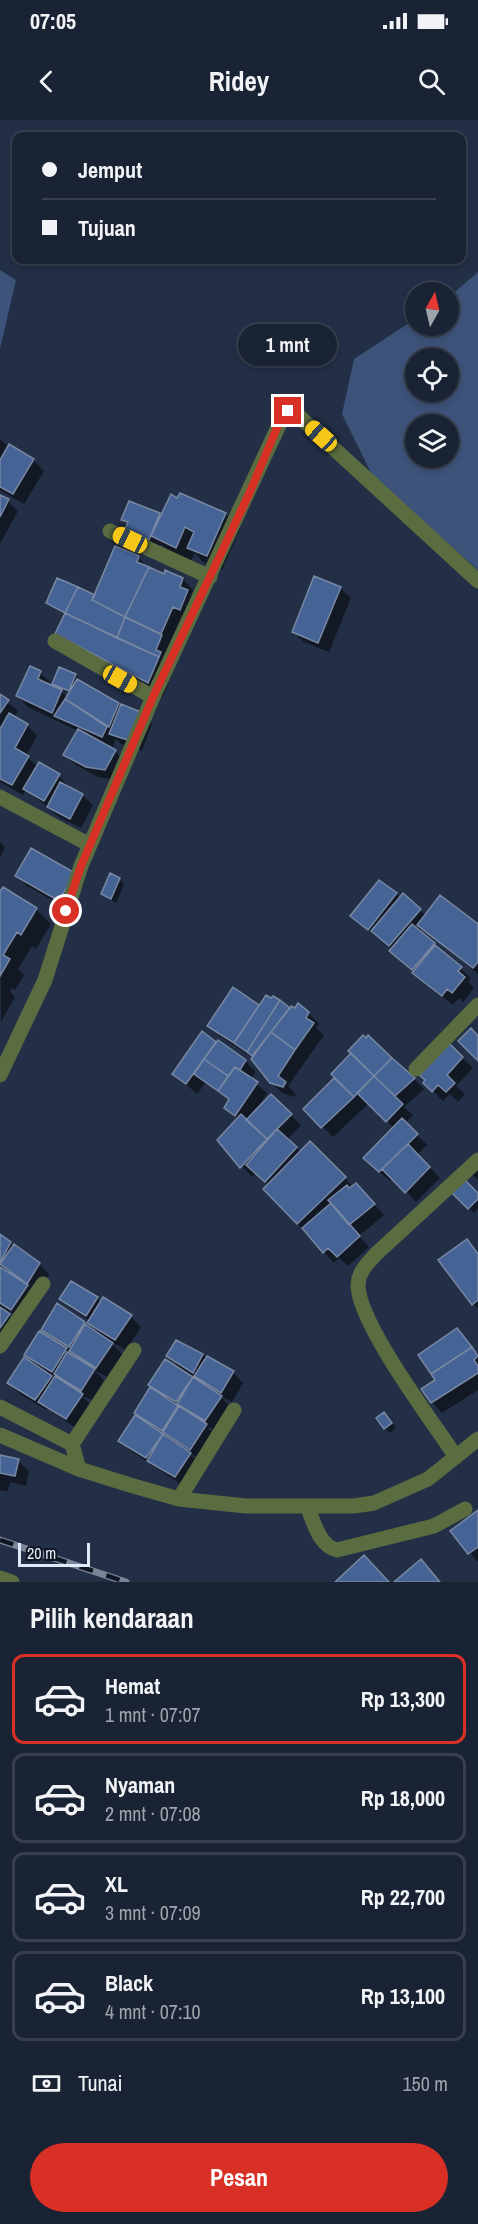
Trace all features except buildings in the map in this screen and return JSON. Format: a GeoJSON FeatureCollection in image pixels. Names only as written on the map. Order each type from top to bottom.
{"type":"FeatureCollection","features":[{"type":"Feature","properties":{"kind":"street"},"geometry":{"type":"LineString","coordinates":[[0,1075],[45,980],[81,866],[153,697],[285,411],[290,411],[314,429],[478,581]]}},
{"type":"Feature","properties":{"kind":"street"},"geometry":{"type":"LineString","coordinates":[[110,531],[210,577]]}},
{"type":"Feature","properties":{"kind":"street"},"geometry":{"type":"LineString","coordinates":[[56,641],[153,697]]}},
{"type":"Feature","properties":{"kind":"street"},"geometry":{"type":"LineString","coordinates":[[0,797],[90,845]]}},
{"type":"Feature","properties":{"kind":"street"},"geometry":{"type":"LineString","coordinates":[[416,1069],[478,1005]]}},
{"type":"Feature","properties":{"kind":"street"},"geometry":{"type":"LineString","coordinates":[[456,1457],[370,1325],[358,1282],[366,1265],[376,1254],[478,1160]]}},
{"type":"Feature","properties":{"kind":"street"},"geometry":{"type":"LineString","coordinates":[[0,1346],[43,1284]]}},
{"type":"Feature","properties":{"kind":"street"},"geometry":{"type":"LineString","coordinates":[[72,1444],[134,1350]]}},
{"type":"Feature","properties":{"kind":"street"},"geometry":{"type":"LineString","coordinates":[[0,1407],[72,1444],[79,1469]]}},
{"type":"Feature","properties":{"kind":"street"},"geometry":{"type":"LineString","coordinates":[[179,1499],[234,1410]]}},
{"type":"Feature","properties":{"kind":"street"},"geometry":{"type":"LineString","coordinates":[[0,1436],[79,1469],[179,1499],[246,1506],[354,1506],[374,1503],[428,1479],[478,1439]]}},
{"type":"Feature","properties":{"kind":"street"},"geometry":{"type":"LineString","coordinates":[[307,1506],[321,1540],[329,1549],[337,1551],[434,1526],[465,1509]]}},
{"type":"Feature","properties":{"kind":"street"},"geometry":{"type":"LineString","coordinates":[[0,1578],[12,1582]]}},
{"type":"Feature","properties":{"kind":"shaded area"},"geometry":{"type":"Polygon","coordinates":[[[0,270],[16,280],[0,349],[0,270]]]}},
{"type":"Feature","properties":{"kind":"shaded area"},"geometry":{"type":"Polygon","coordinates":[[[478,272],[478,570],[373,477],[342,414],[354,359],[405,326],[405,336],[459,336],[459,288],[478,272]]]}},
{"type":"Feature","properties":{"kind":"railway"},"geometry":{"type":"LineString","coordinates":[[0,1540],[126,1582]]}},
{"type":"Feature","properties":{"kind":"route"},"geometry":{"type":"LineString","coordinates":[[66,911],[81,866],[153,697],[249,494],[282,416],[285,411],[288,411]]}}]}
